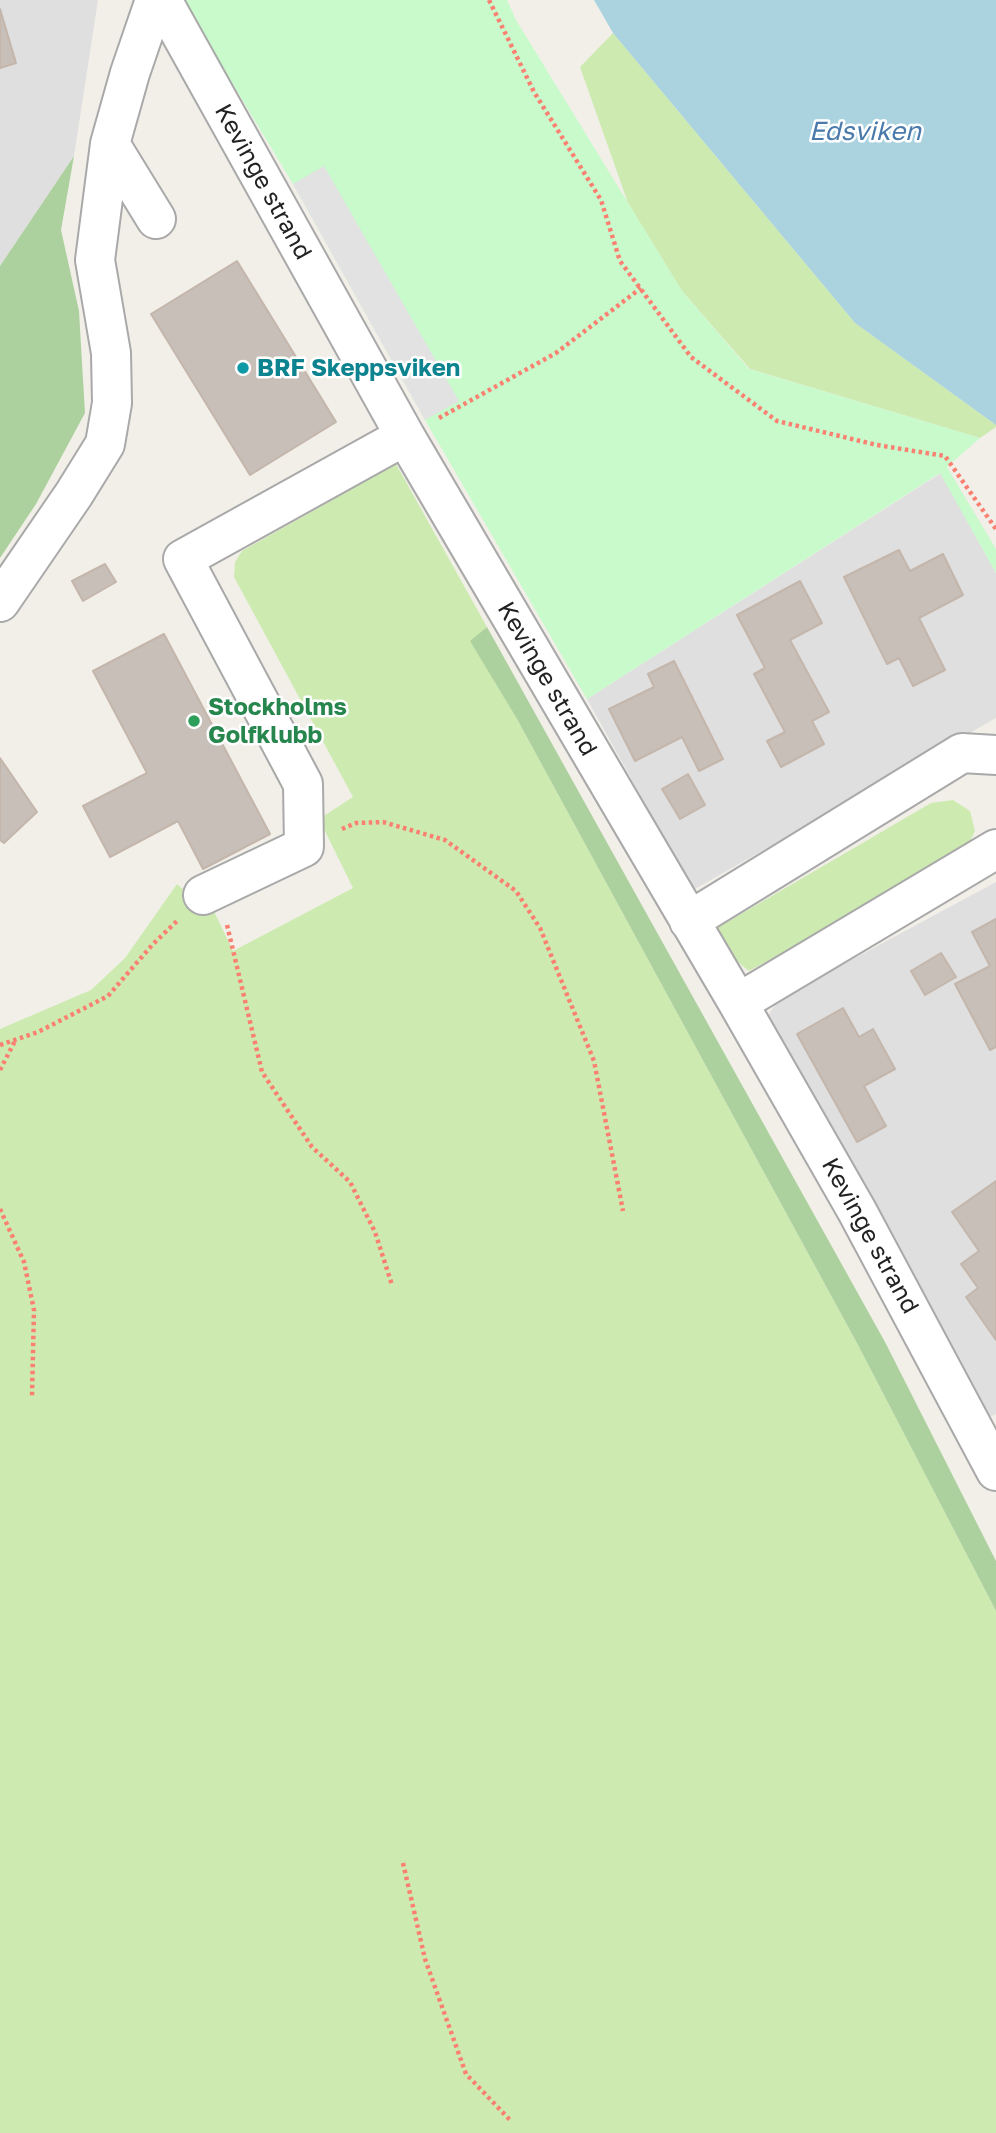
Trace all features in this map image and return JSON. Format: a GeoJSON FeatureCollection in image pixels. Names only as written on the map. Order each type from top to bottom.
{"type":"FeatureCollection","features":[{"type":"Feature","properties":{"kind":"street"},"geometry":{"type":"LineString","coordinates":[[0,602],[75,494],[105,444],[112,403],[111,354],[95,260],[110,144],[155,0]]}},
{"type":"Feature","properties":{"kind":"street","name":"Kevinge strand"},"geometry":{"type":"LineString","coordinates":[[162,0],[405,436],[858,1211],[996,1471]]}},
{"type":"Feature","properties":{"kind":"street"},"geometry":{"type":"LineString","coordinates":[[110,144],[156,219]]}},
{"type":"Feature","properties":{"kind":"street"},"geometry":{"type":"LineString","coordinates":[[211,892],[304,847],[303,784],[183,559],[405,436]]}},
{"type":"Feature","properties":{"kind":"street"},"geometry":{"type":"LineString","coordinates":[[689,921],[962,753],[996,755]]}},
{"type":"Feature","properties":{"kind":"street"},"geometry":{"type":"LineString","coordinates":[[738,1003],[996,849]]}},
{"type":"Feature","properties":{"kind":"path"},"geometry":{"type":"LineString","coordinates":[[489,0],[534,92],[601,200],[621,261],[691,357],[778,421],[877,445],[945,456],[996,529]]}},
{"type":"Feature","properties":{"kind":"path"},"geometry":{"type":"LineString","coordinates":[[405,436],[556,353],[640,288]]}},
{"type":"Feature","properties":{"kind":"path"},"geometry":{"type":"LineString","coordinates":[[304,847],[356,823],[383,822],[445,840],[516,891],[540,928],[593,1061],[623,1211]]}},
{"type":"Feature","properties":{"kind":"path"},"geometry":{"type":"LineString","coordinates":[[0,1045],[38,1032],[108,996],[153,944],[211,892],[262,1073],[312,1147],[350,1182],[375,1232],[392,1285]]}},
{"type":"Feature","properties":{"kind":"path"},"geometry":{"type":"LineString","coordinates":[[0,1070],[16,1039]]}},
{"type":"Feature","properties":{"kind":"path"},"geometry":{"type":"LineString","coordinates":[[0,1209],[24,1262],[34,1310],[32,1396]]}},
{"type":"Feature","properties":{"kind":"path"},"geometry":{"type":"LineString","coordinates":[[403,1863],[425,1959],[466,2074],[510,2120]]}},
{"type":"Feature","properties":{"kind":"shaded area"},"geometry":{"type":"Polygon","coordinates":[[[0,0],[98,0],[74,156],[0,266],[0,0]]]}},
{"type":"Feature","properties":{"kind":"shaded area"},"geometry":{"type":"Polygon","coordinates":[[[324,166],[459,401],[425,420],[293,184],[324,166]]]}},
{"type":"Feature","properties":{"kind":"shaded area"},"geometry":{"type":"Polygon","coordinates":[[[941,473],[996,573],[996,718],[693,890],[587,699],[941,473]]]}},
{"type":"Feature","properties":{"kind":"shaded area"},"geometry":{"type":"Polygon","coordinates":[[[996,882],[996,1414],[985,1419],[765,1020],[779,999],[996,882]]]}},
{"type":"Feature","properties":{"kind":"green space"},"geometry":{"type":"Polygon","coordinates":[[[182,0],[507,0],[516,20],[682,291],[749,369],[980,438],[947,467],[996,549],[996,573],[940,473],[587,699],[425,420],[293,184],[182,0]]]}},
{"type":"Feature","properties":{"kind":"green space"},"geometry":{"type":"Polygon","coordinates":[[[613,33],[855,323],[996,427],[980,438],[750,369],[682,291],[628,203],[580,67],[613,33]]]}},
{"type":"Feature","properties":{"kind":"green space"},"geometry":{"type":"Polygon","coordinates":[[[74,156],[61,230],[79,311],[85,413],[36,504],[0,558],[0,266],[74,156]]]}},
{"type":"Feature","properties":{"kind":"green space","name":"Stockholms Golfklubb"},"geometry":{"type":"Polygon","coordinates":[[[396,464],[487,627],[471,641],[517,719],[858,1345],[996,1611],[996,2133],[0,2133],[0,1029],[91,990],[125,958],[177,884],[201,905],[212,907],[233,951],[353,888],[319,819],[353,797],[234,577],[235,562],[242,551],[396,464]]]}},
{"type":"Feature","properties":{"kind":"green space"},"geometry":{"type":"Polygon","coordinates":[[[487,627],[885,1342],[996,1561],[996,1611],[858,1345],[517,719],[470,641],[487,627]]]}},
{"type":"Feature","properties":{"kind":"green space"},"geometry":{"type":"Polygon","coordinates":[[[953,800],[970,811],[975,831],[964,854],[749,971],[728,954],[717,928],[931,803],[953,800]]]}},
{"type":"Feature","properties":{"kind":"water","name":"Edsviken"},"geometry":{"type":"Polygon","coordinates":[[[594,0],[996,0],[996,425],[855,323],[613,33],[594,0]]]}},
{"type":"Feature","properties":{"kind":"building"},"geometry":{"type":"Polygon","coordinates":[[[0,9],[16,63],[0,68],[0,9]]]}},
{"type":"Feature","properties":{"kind":"building","name":"BRF Skeppsviken"},"geometry":{"type":"Polygon","coordinates":[[[237,261],[336,422],[250,475],[151,314],[237,261]]]}},
{"type":"Feature","properties":{"kind":"building"},"geometry":{"type":"Polygon","coordinates":[[[899,550],[910,571],[943,554],[963,595],[919,618],[945,670],[913,686],[899,658],[887,664],[844,577],[899,550]]]}},
{"type":"Feature","properties":{"kind":"building"},"geometry":{"type":"Polygon","coordinates":[[[105,564],[116,582],[83,601],[72,581],[105,564]]]}},
{"type":"Feature","properties":{"kind":"building"},"geometry":{"type":"Polygon","coordinates":[[[800,581],[822,623],[790,640],[829,712],[812,721],[824,744],[781,767],[767,741],[785,732],[754,674],[765,668],[737,615],[800,581]]]}},
{"type":"Feature","properties":{"kind":"building"},"geometry":{"type":"Polygon","coordinates":[[[164,634],[270,834],[203,869],[178,821],[110,857],[83,806],[147,773],[93,671],[164,634]]]}},
{"type":"Feature","properties":{"kind":"building"},"geometry":{"type":"Polygon","coordinates":[[[674,661],[723,759],[699,771],[682,737],[635,761],[609,709],[654,687],[648,674],[674,661]]]}},
{"type":"Feature","properties":{"kind":"building"},"geometry":{"type":"Polygon","coordinates":[[[0,758],[37,812],[4,843],[0,840],[0,758]]]}},
{"type":"Feature","properties":{"kind":"building"},"geometry":{"type":"Polygon","coordinates":[[[688,774],[705,805],[680,819],[662,789],[688,774]]]}},
{"type":"Feature","properties":{"kind":"building"},"geometry":{"type":"Polygon","coordinates":[[[996,919],[996,1047],[990,1050],[955,984],[990,966],[972,932],[996,919]]]}},
{"type":"Feature","properties":{"kind":"building"},"geometry":{"type":"Polygon","coordinates":[[[941,953],[956,977],[925,995],[911,971],[941,953]]]}},
{"type":"Feature","properties":{"kind":"building"},"geometry":{"type":"Polygon","coordinates":[[[843,1008],[859,1037],[873,1029],[895,1069],[864,1086],[886,1126],[857,1142],[797,1034],[843,1008]]]}},
{"type":"Feature","properties":{"kind":"building"},"geometry":{"type":"Polygon","coordinates":[[[996,1181],[996,1340],[966,1297],[978,1288],[961,1264],[979,1251],[952,1212],[996,1181]]]}},
{"type":"Feature","properties":{"kind":"place","name":"BRF Skeppsviken"},"geometry":{"type":"Point","coordinates":[243,368]}},
{"type":"Feature","properties":{"kind":"place","name":"Stockholms Golfklubb"},"geometry":{"type":"Point","coordinates":[194,721]}}]}
